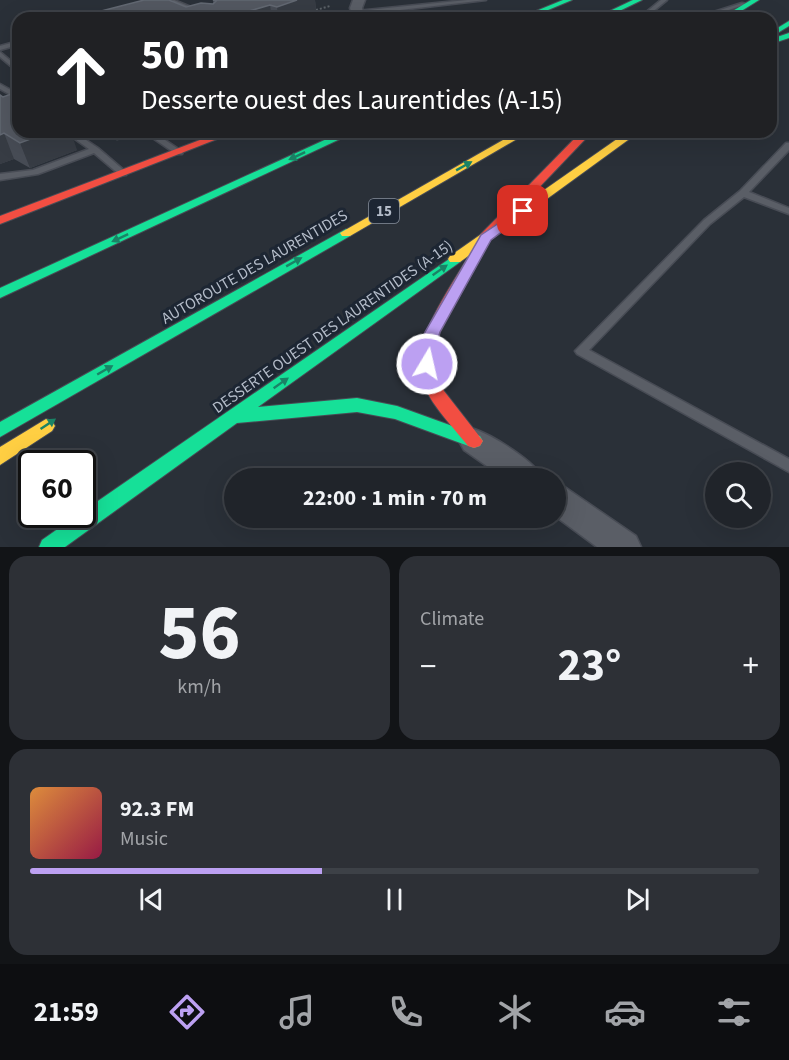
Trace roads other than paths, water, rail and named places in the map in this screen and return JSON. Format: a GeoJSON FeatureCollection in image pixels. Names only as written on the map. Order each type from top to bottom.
{"type":"FeatureCollection","features":[{"type":"Feature","properties":{"kind":"main road"},"geometry":{"type":"LineString","coordinates":[[538,12],[569,0]]}},
{"type":"Feature","properties":{"kind":"main road"},"geometry":{"type":"LineString","coordinates":[[613,12],[639,0]]}},
{"type":"Feature","properties":{"kind":"main road"},"geometry":{"type":"LineString","coordinates":[[736,12],[755,1]]}},
{"type":"Feature","properties":{"kind":"main road"},"geometry":{"type":"LineString","coordinates":[[0,220],[215,138]]}},
{"type":"Feature","properties":{"kind":"main road"},"geometry":{"type":"LineString","coordinates":[[0,293],[337,138]]}},
{"type":"Feature","properties":{"kind":"main road","name":"AUTOROUTE DES LAURENTIDES"},"geometry":{"type":"LineString","coordinates":[[0,430],[513,138]]}},
{"type":"Feature","properties":{"kind":"main road"},"geometry":{"type":"LineString","coordinates":[[474,441],[437,394],[429,373],[427,349],[439,321],[486,237],[581,138]]}},
{"type":"Feature","properties":{"kind":"main road","name":"DESSERTE OUEST DES LAURENTIDES (A-15)"},"geometry":{"type":"LineString","coordinates":[[49,547],[626,138]]}},
{"type":"Feature","properties":{"kind":"main road"},"geometry":{"type":"LineString","coordinates":[[0,287],[62,264]]}},
{"type":"Feature","properties":{"kind":"main road"},"geometry":{"type":"LineString","coordinates":[[97,391],[243,291]]}},
{"type":"Feature","properties":{"kind":"main road"},"geometry":{"type":"LineString","coordinates":[[234,417],[357,405],[397,413],[474,441]]}},
{"type":"Feature","properties":{"kind":"main road"},"geometry":{"type":"LineString","coordinates":[[0,457],[58,417]]}},
{"type":"Feature","properties":{"kind":"street"},"geometry":{"type":"LineString","coordinates":[[474,441],[513,468]]}},
{"type":"Feature","properties":{"kind":"street"},"geometry":{"type":"LineString","coordinates":[[566,506],[624,547]]}},
{"type":"Feature","properties":{"kind":"lane"},"geometry":{"type":"LineString","coordinates":[[389,12],[483,0]]}},
{"type":"Feature","properties":{"kind":"lane"},"geometry":{"type":"LineString","coordinates":[[649,12],[664,0]]}},
{"type":"Feature","properties":{"kind":"lane"},"geometry":{"type":"LineString","coordinates":[[718,12],[755,1]]}},
{"type":"Feature","properties":{"kind":"lane"},"geometry":{"type":"LineString","coordinates":[[154,7],[174,2],[198,12]]}},
{"type":"Feature","properties":{"kind":"lane"},"geometry":{"type":"LineString","coordinates":[[0,54],[12,65]]}},
{"type":"Feature","properties":{"kind":"lane"},"geometry":{"type":"LineString","coordinates":[[78,138],[123,173]]}},
{"type":"Feature","properties":{"kind":"lane"},"geometry":{"type":"LineString","coordinates":[[157,138],[179,152]]}},
{"type":"Feature","properties":{"kind":"lane"},"geometry":{"type":"LineString","coordinates":[[789,145],[742,193],[707,222],[581,351],[789,466]]}},
{"type":"Feature","properties":{"kind":"lane"},"geometry":{"type":"LineString","coordinates":[[0,177],[35,172],[95,150]]}},
{"type":"Feature","properties":{"kind":"lane"},"geometry":{"type":"LineString","coordinates":[[742,193],[789,211]]}}]}
